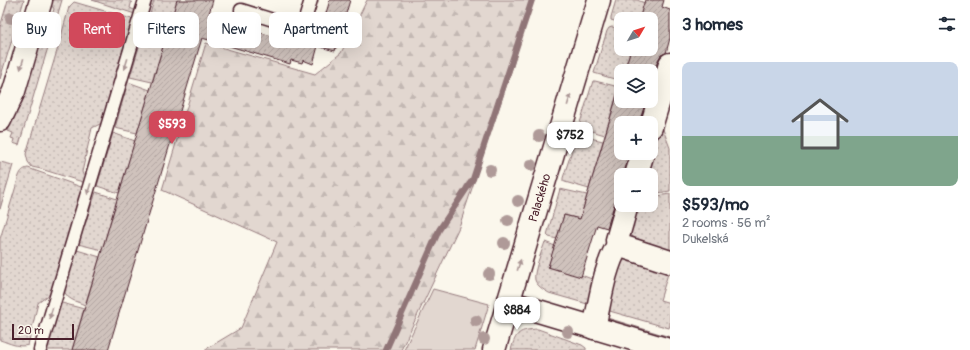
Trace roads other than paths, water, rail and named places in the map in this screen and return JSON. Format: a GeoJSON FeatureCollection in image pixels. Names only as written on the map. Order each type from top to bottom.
{"type":"FeatureCollection","features":[{"type":"Feature","properties":{"kind":"street"},"geometry":{"type":"LineString","coordinates":[[0,120],[14,91],[41,0]]}},
{"type":"Feature","properties":{"kind":"street","name":"Palackého"},"geometry":{"type":"LineString","coordinates":[[494,350],[599,0]]}},
{"type":"Feature","properties":{"kind":"street"},"geometry":{"type":"LineString","coordinates":[[654,116],[670,64]]}},
{"type":"Feature","properties":{"kind":"street"},"geometry":{"type":"LineString","coordinates":[[594,328],[606,274],[612,254],[618,245],[617,240],[625,212]]}},
{"type":"Feature","properties":{"kind":"street"},"geometry":{"type":"LineString","coordinates":[[618,245],[670,262]]}},
{"type":"Feature","properties":{"kind":"street"},"geometry":{"type":"LineString","coordinates":[[508,302],[669,350]]}},
{"type":"Feature","properties":{"kind":"lane"},"geometry":{"type":"LineString","coordinates":[[40,350],[145,0]]}},
{"type":"Feature","properties":{"kind":"lane"},"geometry":{"type":"LineString","coordinates":[[241,10],[302,29],[311,0]]}},
{"type":"Feature","properties":{"kind":"waterway"},"geometry":{"type":"LineString","coordinates":[[386,350],[439,230],[473,179],[532,0]]}}]}
